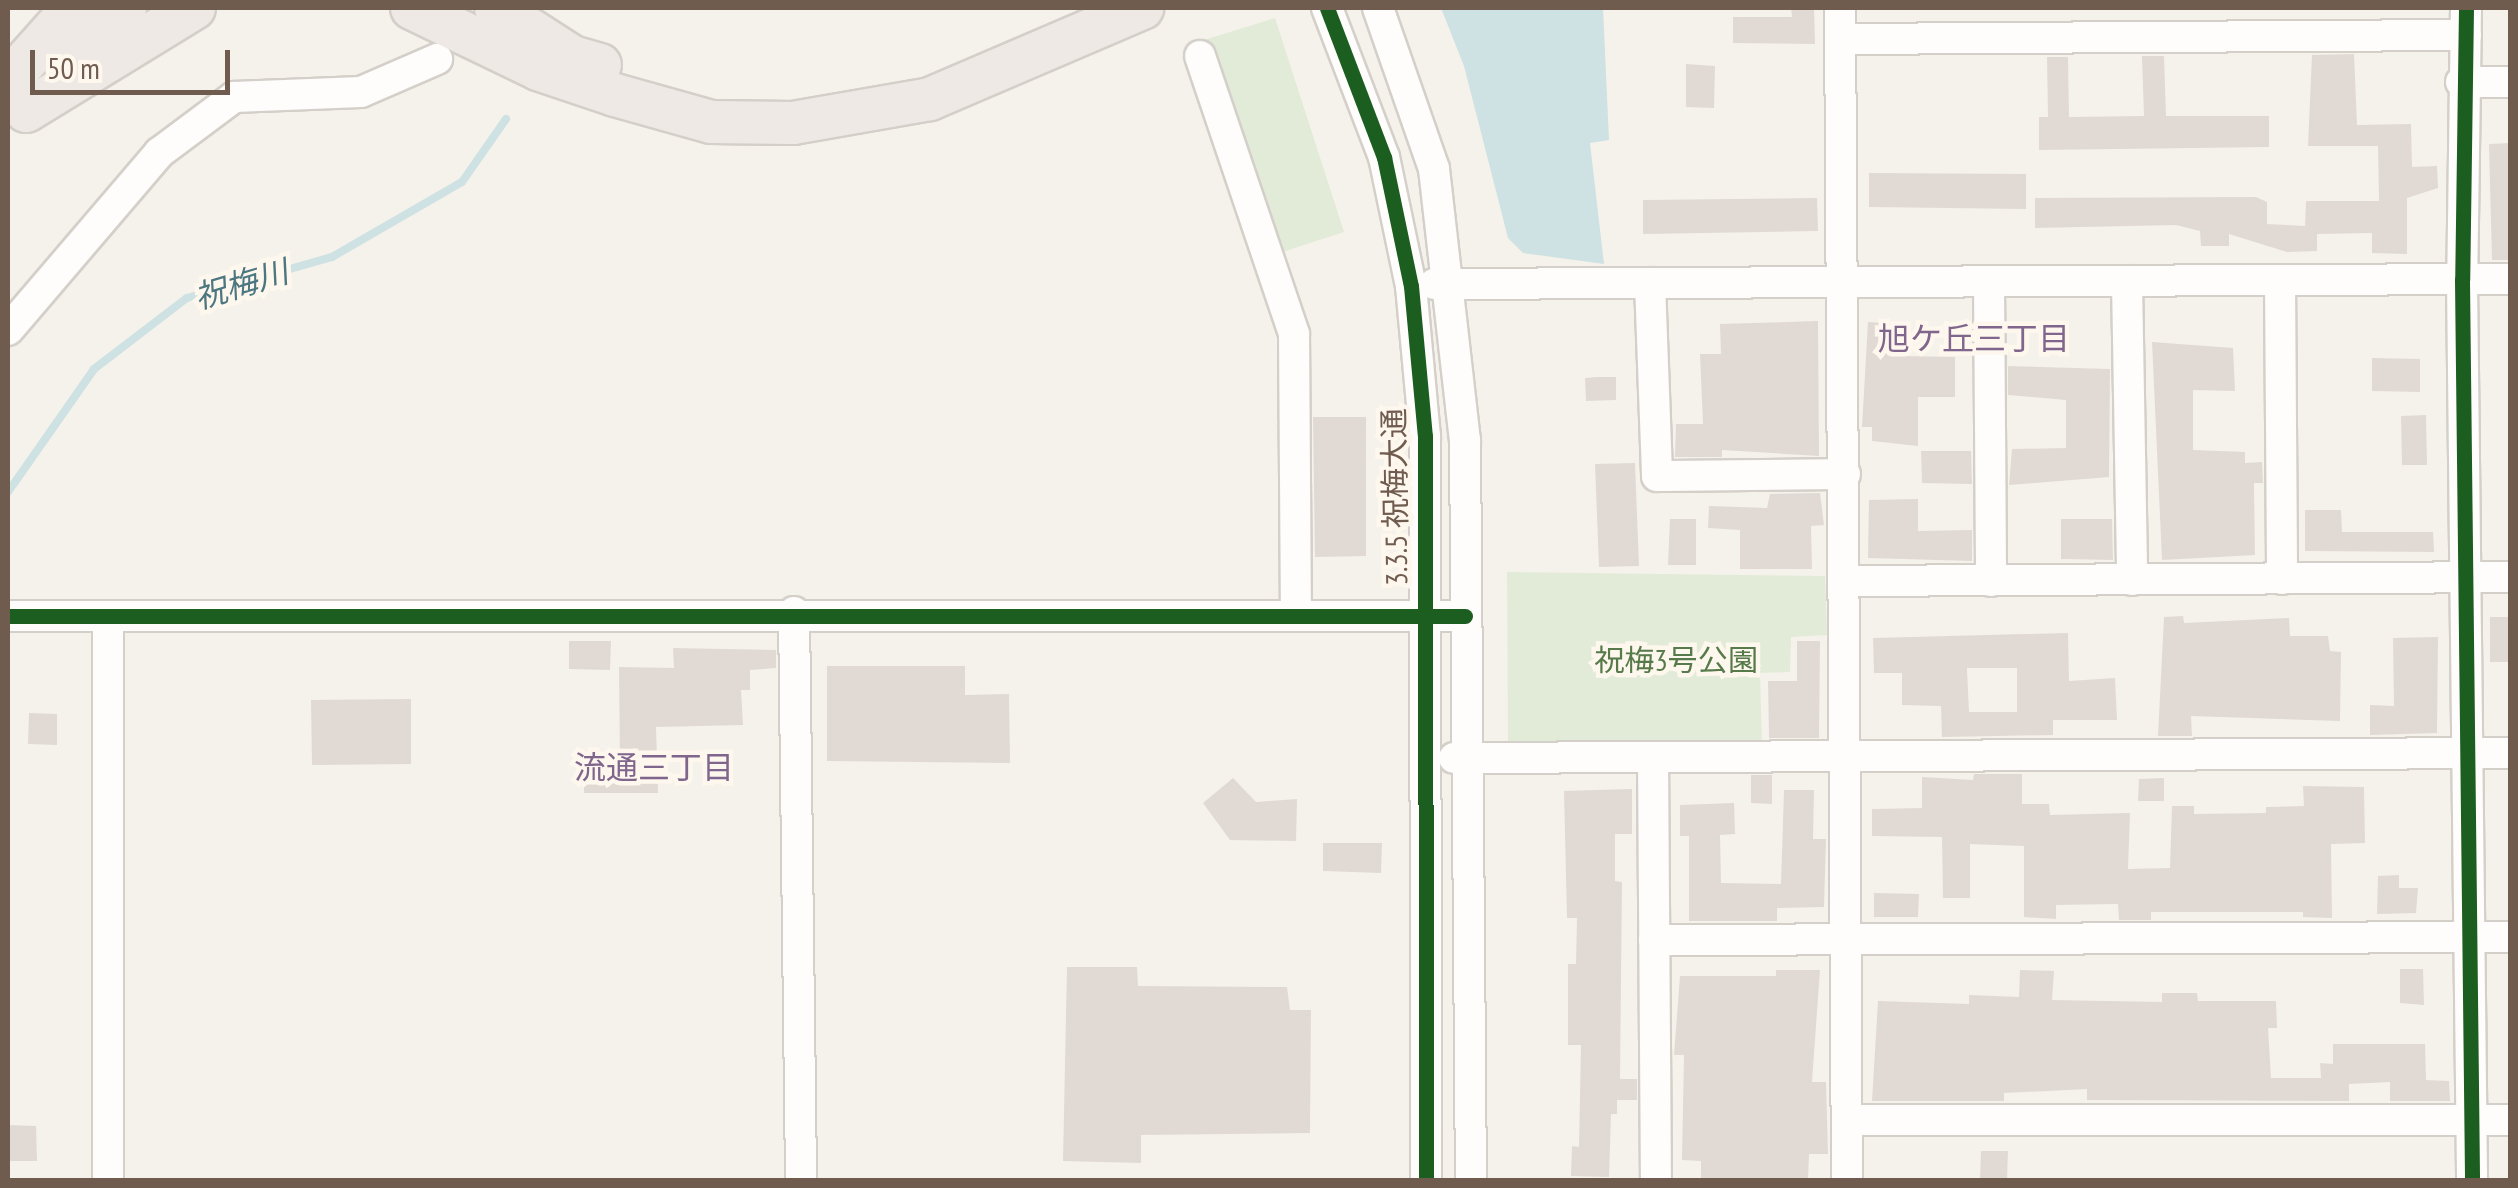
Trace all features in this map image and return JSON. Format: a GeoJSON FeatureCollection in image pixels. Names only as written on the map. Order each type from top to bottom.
{"type":"FeatureCollection","features":[{"type":"Feature","properties":{"kind":"highway"},"geometry":{"type":"LineString","coordinates":[[14,109],[73,8]]}},
{"type":"Feature","properties":{"kind":"highway"},"geometry":{"type":"LineString","coordinates":[[14,109],[125,8]]}},
{"type":"Feature","properties":{"kind":"highway"},"geometry":{"type":"LineString","coordinates":[[14,109],[194,8]]}},
{"type":"Feature","properties":{"kind":"highway"},"geometry":{"type":"LineString","coordinates":[[412,8],[538,69],[615,95],[711,122],[793,123],[930,99],[1142,8]]}},
{"type":"Feature","properties":{"kind":"highway"},"geometry":{"type":"LineString","coordinates":[[496,8],[572,56],[661,84],[751,101],[821,99],[929,78],[1081,8]]}},
{"type":"Feature","properties":{"kind":"street","name":"3.3.5 祝梅大通"},"geometry":{"type":"LineString","coordinates":[[1326,8],[1384,157],[1411,286],[1426,436],[1426,1180]]}},
{"type":"Feature","properties":{"kind":"street"},"geometry":{"type":"LineString","coordinates":[[1378,8],[1434,169],[1465,440],[1471,1180]]}},
{"type":"Feature","properties":{"kind":"street"},"geometry":{"type":"LineString","coordinates":[[1840,8],[1846,282],[1847,1180]]}},
{"type":"Feature","properties":{"kind":"street"},"geometry":{"type":"LineString","coordinates":[[1842,39],[2466,21],[2462,82],[2462,280],[2472,1180]]}},
{"type":"Feature","properties":{"kind":"street"},"geometry":{"type":"LineString","coordinates":[[1200,56],[1294,334],[1296,615]]}},
{"type":"Feature","properties":{"kind":"street"},"geometry":{"type":"LineString","coordinates":[[8,330],[158,153],[234,97],[361,92],[437,59]]}},
{"type":"Feature","properties":{"kind":"street"},"geometry":{"type":"LineString","coordinates":[[2462,82],[2510,82]]}},
{"type":"Feature","properties":{"kind":"street"},"geometry":{"type":"LineString","coordinates":[[1411,286],[2510,279]]}},
{"type":"Feature","properties":{"kind":"street"},"geometry":{"type":"LineString","coordinates":[[2127,280],[2132,580]]}},
{"type":"Feature","properties":{"kind":"street"},"geometry":{"type":"LineString","coordinates":[[2280,280],[2282,579]]}},
{"type":"Feature","properties":{"kind":"street"},"geometry":{"type":"LineString","coordinates":[[1988,282],[1991,580]]}},
{"type":"Feature","properties":{"kind":"street"},"geometry":{"type":"LineString","coordinates":[[1650,283],[1657,476],[1845,474]]}},
{"type":"Feature","properties":{"kind":"street"},"geometry":{"type":"LineString","coordinates":[[1845,582],[2510,577]]}},
{"type":"Feature","properties":{"kind":"street"},"geometry":{"type":"LineString","coordinates":[[8,616],[794,612],[1465,616]]}},
{"type":"Feature","properties":{"kind":"street"},"geometry":{"type":"LineString","coordinates":[[794,612],[801,1180]]}},
{"type":"Feature","properties":{"kind":"street"},"geometry":{"type":"LineString","coordinates":[[108,617],[108,1180]]}},
{"type":"Feature","properties":{"kind":"street"},"geometry":{"type":"LineString","coordinates":[[1426,758],[2510,753]]}},
{"type":"Feature","properties":{"kind":"street"},"geometry":{"type":"LineString","coordinates":[[1653,757],[1656,1180]]}},
{"type":"Feature","properties":{"kind":"street"},"geometry":{"type":"LineString","coordinates":[[1654,940],[2510,937]]}},
{"type":"Feature","properties":{"kind":"street"},"geometry":{"type":"LineString","coordinates":[[1847,1120],[2510,1120]]}},
{"type":"Feature","properties":{"kind":"green space"},"geometry":{"type":"Polygon","coordinates":[[[1275,18],[1344,232],[1273,255],[1204,40],[1275,18]]]}},
{"type":"Feature","properties":{"kind":"green space","name":"祝梅3号公園"},"geometry":{"type":"Polygon","coordinates":[[[1507,572],[1825,576],[1827,635],[1791,637],[1790,672],[1760,673],[1762,745],[1508,742],[1507,572]]]}},
{"type":"Feature","properties":{"kind":"shaded area"},"geometry":{"type":"Polygon","coordinates":[[[1441,8],[1603,8],[1609,140],[1590,143],[1604,264],[1523,253],[1508,238],[1464,66],[1441,8]]]}},
{"type":"Feature","properties":{"kind":"building"},"geometry":{"type":"Polygon","coordinates":[[[1791,8],[1814,8],[1815,44],[1733,43],[1733,17],[1792,17],[1791,8]]]}},
{"type":"Feature","properties":{"kind":"building"},"geometry":{"type":"Polygon","coordinates":[[[2354,54],[2357,125],[2411,124],[2412,167],[2437,166],[2438,188],[2407,198],[2407,254],[2372,253],[2372,233],[2317,234],[2317,251],[2287,252],[2229,234],[2229,246],[2201,246],[2200,231],[2176,225],[2035,228],[2035,198],[2256,197],[2267,202],[2267,224],[2305,226],[2306,201],[2379,201],[2378,146],[2308,146],[2312,55],[2354,54]]]}},
{"type":"Feature","properties":{"kind":"building"},"geometry":{"type":"Polygon","coordinates":[[[2142,56],[2164,56],[2166,116],[2269,116],[2269,147],[2039,150],[2039,117],[2048,117],[2047,57],[2068,57],[2069,117],[2144,116],[2142,56]]]}},
{"type":"Feature","properties":{"kind":"building"},"geometry":{"type":"Polygon","coordinates":[[[1686,64],[1715,66],[1714,108],[1686,107],[1686,64]]]}},
{"type":"Feature","properties":{"kind":"building"},"geometry":{"type":"Polygon","coordinates":[[[2510,143],[2510,260],[2492,260],[2489,144],[2510,143]]]}},
{"type":"Feature","properties":{"kind":"building"},"geometry":{"type":"Polygon","coordinates":[[[1869,173],[2026,174],[2026,209],[1869,207],[1869,173]]]}},
{"type":"Feature","properties":{"kind":"building"},"geometry":{"type":"Polygon","coordinates":[[[1817,198],[1818,231],[1643,234],[1643,200],[1817,198]]]}},
{"type":"Feature","properties":{"kind":"building"},"geometry":{"type":"Polygon","coordinates":[[[1818,321],[1819,456],[1722,450],[1722,457],[1675,457],[1676,424],[1703,424],[1700,354],[1721,354],[1720,324],[1818,321]]]}},
{"type":"Feature","properties":{"kind":"building"},"geometry":{"type":"Polygon","coordinates":[[[1868,322],[1899,324],[1899,356],[1955,357],[1955,397],[1918,397],[1918,446],[1872,441],[1872,427],[1862,427],[1868,322]]]}},
{"type":"Feature","properties":{"kind":"building"},"geometry":{"type":"Polygon","coordinates":[[[2152,342],[2233,348],[2235,391],[2193,390],[2193,450],[2245,452],[2245,463],[2262,462],[2263,483],[2254,483],[2255,555],[2162,560],[2152,342]]]}},
{"type":"Feature","properties":{"kind":"building"},"geometry":{"type":"Polygon","coordinates":[[[2372,358],[2420,359],[2420,392],[2372,391],[2372,358]]]}},
{"type":"Feature","properties":{"kind":"building"},"geometry":{"type":"Polygon","coordinates":[[[2008,366],[2110,369],[2109,477],[2009,485],[2012,449],[2066,448],[2066,400],[2008,395],[2008,366]]]}},
{"type":"Feature","properties":{"kind":"building"},"geometry":{"type":"Polygon","coordinates":[[[1616,377],[1616,400],[1586,401],[1585,378],[1616,377]]]}},
{"type":"Feature","properties":{"kind":"building"},"geometry":{"type":"Polygon","coordinates":[[[2426,415],[2427,465],[2402,465],[2401,416],[2426,415]]]}},
{"type":"Feature","properties":{"kind":"building"},"geometry":{"type":"Polygon","coordinates":[[[1313,417],[1366,417],[1366,556],[1315,557],[1313,417]]]}},
{"type":"Feature","properties":{"kind":"building"},"geometry":{"type":"Polygon","coordinates":[[[1921,451],[1971,451],[1972,484],[1922,483],[1921,451]]]}},
{"type":"Feature","properties":{"kind":"building"},"geometry":{"type":"Polygon","coordinates":[[[1635,463],[1639,566],[1599,567],[1595,464],[1635,463]]]}},
{"type":"Feature","properties":{"kind":"building"},"geometry":{"type":"Polygon","coordinates":[[[1820,493],[1824,525],[1811,526],[1812,569],[1740,569],[1740,530],[1708,528],[1709,506],[1767,508],[1770,494],[1820,493]]]}},
{"type":"Feature","properties":{"kind":"building"},"geometry":{"type":"Polygon","coordinates":[[[1918,499],[1918,531],[1972,530],[1972,561],[1868,558],[1869,500],[1918,499]]]}},
{"type":"Feature","properties":{"kind":"building"},"geometry":{"type":"Polygon","coordinates":[[[2305,510],[2341,510],[2342,532],[2433,532],[2434,552],[2305,551],[2305,510]]]}},
{"type":"Feature","properties":{"kind":"building"},"geometry":{"type":"Polygon","coordinates":[[[1670,519],[1696,519],[1696,565],[1668,565],[1670,519]]]}},
{"type":"Feature","properties":{"kind":"building"},"geometry":{"type":"Polygon","coordinates":[[[2061,519],[2112,519],[2113,560],[2061,559],[2061,519]]]}},
{"type":"Feature","properties":{"kind":"building"},"geometry":{"type":"Polygon","coordinates":[[[2183,616],[2184,623],[2289,618],[2290,636],[2328,636],[2330,651],[2341,652],[2340,721],[2191,716],[2192,736],[2158,736],[2164,617],[2183,616]]]}},
{"type":"Feature","properties":{"kind":"building"},"geometry":{"type":"Polygon","coordinates":[[[2490,617],[2510,617],[2510,662],[2490,662],[2490,617]]]}},
{"type":"Feature","properties":{"kind":"building"},"geometry":{"type":"Polygon","coordinates":[[[2068,633],[2069,681],[2115,678],[2117,720],[2053,720],[2053,735],[1942,737],[1941,706],[1902,705],[1902,673],[1874,673],[1873,638],[2068,633]],[[1967,668],[1969,712],[2017,712],[2017,668],[1967,668]]]}},
{"type":"Feature","properties":{"kind":"building"},"geometry":{"type":"Polygon","coordinates":[[[2438,637],[2437,733],[2370,735],[2370,705],[2394,706],[2393,638],[2438,637]]]}},
{"type":"Feature","properties":{"kind":"building"},"geometry":{"type":"Polygon","coordinates":[[[569,641],[611,641],[610,670],[569,669],[569,641]]]}},
{"type":"Feature","properties":{"kind":"building"},"geometry":{"type":"Polygon","coordinates":[[[1797,641],[1820,641],[1819,738],[1769,738],[1768,681],[1797,681],[1797,641]]]}},
{"type":"Feature","properties":{"kind":"building"},"geometry":{"type":"Polygon","coordinates":[[[673,648],[776,650],[776,668],[750,670],[750,690],[741,690],[743,725],[656,727],[658,793],[584,793],[584,766],[620,766],[619,667],[674,668],[673,648]]]}},
{"type":"Feature","properties":{"kind":"building"},"geometry":{"type":"Polygon","coordinates":[[[827,666],[965,666],[965,695],[1009,694],[1010,763],[827,761],[827,666]]]}},
{"type":"Feature","properties":{"kind":"building"},"geometry":{"type":"Polygon","coordinates":[[[411,699],[411,764],[312,765],[311,700],[411,699]]]}},
{"type":"Feature","properties":{"kind":"building"},"geometry":{"type":"Polygon","coordinates":[[[29,713],[57,714],[57,745],[28,744],[29,713]]]}},
{"type":"Feature","properties":{"kind":"building"},"geometry":{"type":"Polygon","coordinates":[[[1974,774],[2022,774],[2022,804],[2049,804],[2050,815],[2130,813],[2128,869],[2170,868],[2172,806],[2194,806],[2194,814],[2266,813],[2266,807],[2304,806],[2303,786],[2364,787],[2365,843],[2331,844],[2332,918],[2303,917],[2303,912],[2151,912],[2151,920],[2119,920],[2118,904],[2056,905],[2056,919],[2024,917],[2024,846],[1970,844],[1970,898],[1943,898],[1942,837],[1872,836],[1872,809],[1922,808],[1922,777],[1973,780],[1974,774]]]}},
{"type":"Feature","properties":{"kind":"building"},"geometry":{"type":"Polygon","coordinates":[[[1751,775],[1772,775],[1772,804],[1751,803],[1751,775]]]}},
{"type":"Feature","properties":{"kind":"building"},"geometry":{"type":"Polygon","coordinates":[[[1233,778],[1256,802],[1297,799],[1296,841],[1230,840],[1203,803],[1233,778]]]}},
{"type":"Feature","properties":{"kind":"building"},"geometry":{"type":"Polygon","coordinates":[[[2164,778],[2164,801],[2138,801],[2139,779],[2164,778]]]}},
{"type":"Feature","properties":{"kind":"building"},"geometry":{"type":"Polygon","coordinates":[[[1632,789],[1632,834],[1615,834],[1615,881],[1622,882],[1620,1079],[1637,1079],[1637,1100],[1617,1100],[1617,1114],[1611,1114],[1609,1177],[1571,1176],[1572,1146],[1579,1147],[1581,1045],[1568,1045],[1568,964],[1576,964],[1577,918],[1567,918],[1564,791],[1632,789]]]}},
{"type":"Feature","properties":{"kind":"building"},"geometry":{"type":"Polygon","coordinates":[[[1784,790],[1814,790],[1813,839],[1826,839],[1824,907],[1777,908],[1777,921],[1689,921],[1689,836],[1680,836],[1680,805],[1734,803],[1735,834],[1720,835],[1721,883],[1781,884],[1784,790]]]}},
{"type":"Feature","properties":{"kind":"building"},"geometry":{"type":"Polygon","coordinates":[[[1323,843],[1382,843],[1381,873],[1323,871],[1323,843]]]}},
{"type":"Feature","properties":{"kind":"building"},"geometry":{"type":"Polygon","coordinates":[[[2399,875],[2399,888],[2418,888],[2416,913],[2377,914],[2378,876],[2399,875]]]}},
{"type":"Feature","properties":{"kind":"building"},"geometry":{"type":"Polygon","coordinates":[[[1874,893],[1919,894],[1918,917],[1874,917],[1874,893]]]}},
{"type":"Feature","properties":{"kind":"building"},"geometry":{"type":"Polygon","coordinates":[[[1067,967],[1137,967],[1138,986],[1287,987],[1290,1010],[1311,1010],[1310,1133],[1141,1135],[1141,1163],[1063,1161],[1067,967]]]}},
{"type":"Feature","properties":{"kind":"building"},"geometry":{"type":"Polygon","coordinates":[[[2400,969],[2423,969],[2424,1005],[2400,1003],[2400,969]]]}},
{"type":"Feature","properties":{"kind":"building"},"geometry":{"type":"Polygon","coordinates":[[[1776,970],[1820,970],[1812,1082],[1826,1082],[1828,1154],[1809,1154],[1808,1180],[1701,1180],[1701,1161],[1682,1160],[1684,1055],[1674,1055],[1680,976],[1776,976],[1776,970]]]}},
{"type":"Feature","properties":{"kind":"building"},"geometry":{"type":"Polygon","coordinates":[[[2020,970],[2054,971],[2052,1000],[2162,1002],[2162,993],[2197,993],[2198,1001],[2276,1001],[2277,1028],[2268,1028],[2271,1078],[2321,1078],[2320,1063],[2333,1064],[2333,1044],[2425,1044],[2426,1080],[2449,1081],[2450,1101],[2390,1101],[2390,1082],[2349,1084],[2349,1101],[2087,1100],[2087,1089],[2004,1093],[2004,1101],[1872,1101],[1878,1001],[1969,1004],[1969,995],[2019,997],[2020,970]]]}},
{"type":"Feature","properties":{"kind":"building"},"geometry":{"type":"Polygon","coordinates":[[[8,1125],[36,1126],[37,1161],[8,1161],[8,1125]]]}},
{"type":"Feature","properties":{"kind":"building"},"geometry":{"type":"Polygon","coordinates":[[[1981,1151],[2008,1151],[2007,1180],[1980,1180],[1981,1151]]]}},
{"type":"Feature","properties":{"kind":"waterway","name":"祝梅川"},"geometry":{"type":"LineString","coordinates":[[8,492],[94,369],[187,298],[332,257],[462,182],[506,119]]}},
{"type":"Feature","properties":{"kind":"cycle path"},"geometry":{"type":"LineString","coordinates":[[1327,8],[1384,157],[1411,286],[1425,436],[1426,1180]]}},
{"type":"Feature","properties":{"kind":"cycle path"},"geometry":{"type":"LineString","coordinates":[[2466,8],[2462,280],[2472,1180]]}},
{"type":"Feature","properties":{"kind":"cycle path"},"geometry":{"type":"LineString","coordinates":[[8,616],[1465,616]]}},
{"type":"Feature","properties":{"kind":"district","name":"旭ケ丘三丁目"},"geometry":{"type":"Point","coordinates":[1974,338]}},
{"type":"Feature","properties":{"kind":"district","name":"流通三丁目"},"geometry":{"type":"Point","coordinates":[654,767]}}]}
